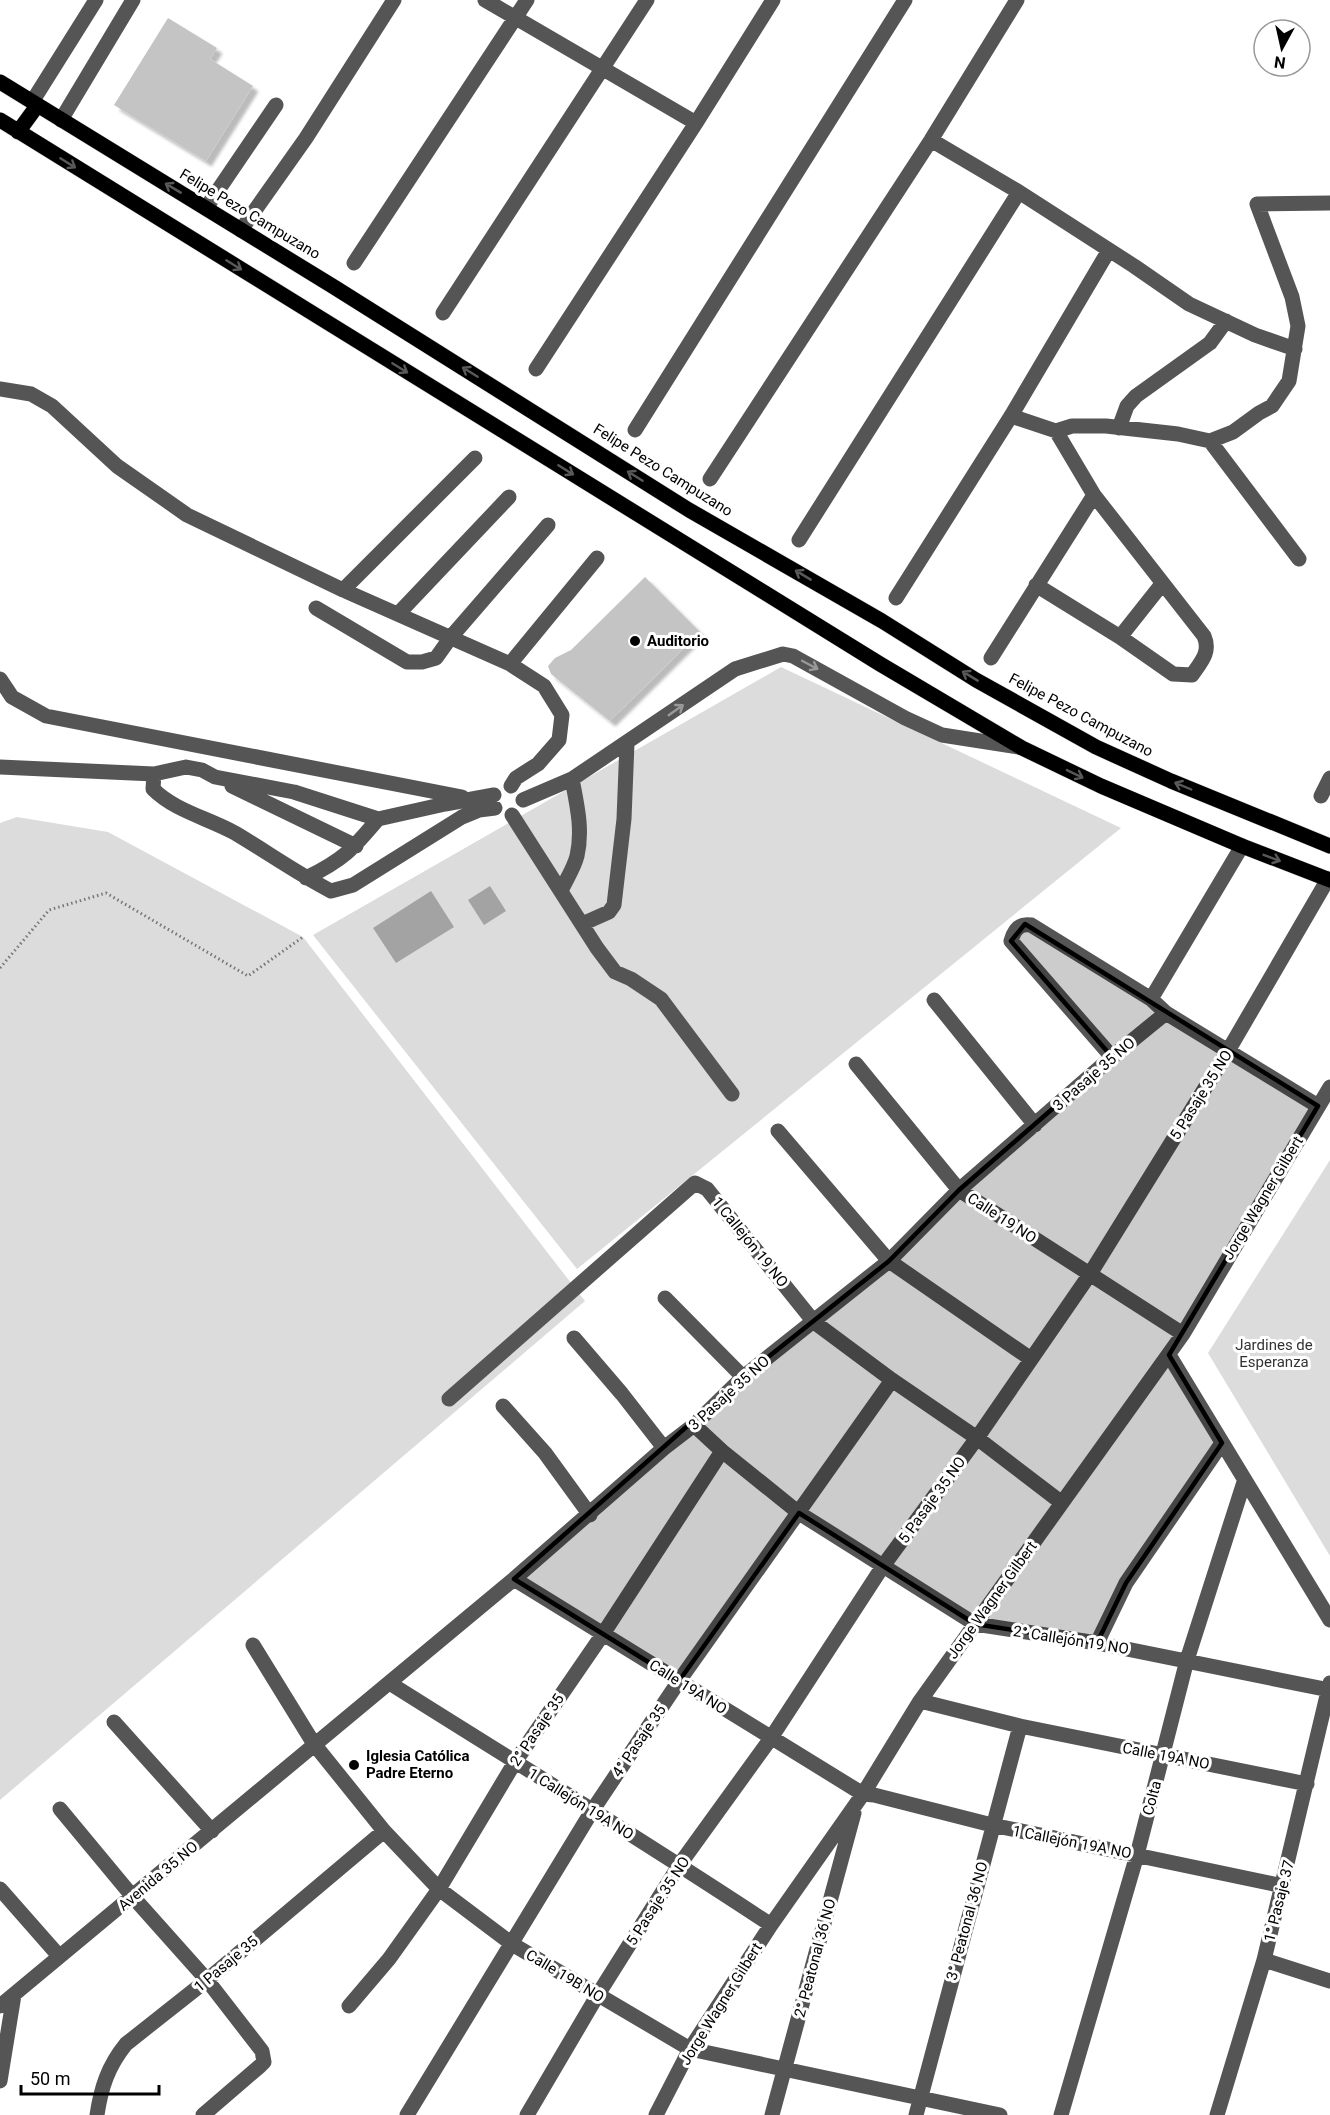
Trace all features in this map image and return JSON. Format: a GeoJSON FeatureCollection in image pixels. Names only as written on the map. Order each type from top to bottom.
{"type":"FeatureCollection","features":[{"type":"Feature","properties":{"kind":"main road","name":"Felipe Pezo Campuzano"},"geometry":{"type":"LineString","coordinates":[[0,82],[689,510],[831,591],[976,680],[1096,747],[1171,782],[1330,846]]}},
{"type":"Feature","properties":{"kind":"main road"},"geometry":{"type":"LineString","coordinates":[[18,132],[34,104]]}},
{"type":"Feature","properties":{"kind":"main road"},"geometry":{"type":"LineString","coordinates":[[0,120],[870,658],[1022,748],[1101,786],[1242,846],[1329,879]]}},
{"type":"Feature","properties":{"kind":"street"},"geometry":{"type":"LineString","coordinates":[[34,104],[96,0]]}},
{"type":"Feature","properties":{"kind":"street"},"geometry":{"type":"LineString","coordinates":[[61,120],[134,0]]}},
{"type":"Feature","properties":{"kind":"street"},"geometry":{"type":"LineString","coordinates":[[241,230],[306,138],[394,0]]}},
{"type":"Feature","properties":{"kind":"street"},"geometry":{"type":"LineString","coordinates":[[485,0],[696,123]]}},
{"type":"Feature","properties":{"kind":"street"},"geometry":{"type":"LineString","coordinates":[[354,263],[527,0]]}},
{"type":"Feature","properties":{"kind":"street"},"geometry":{"type":"LineString","coordinates":[[443,313],[647,0]]}},
{"type":"Feature","properties":{"kind":"street"},"geometry":{"type":"LineString","coordinates":[[536,369],[773,0]]}},
{"type":"Feature","properties":{"kind":"street"},"geometry":{"type":"LineString","coordinates":[[635,430],[905,0]]}},
{"type":"Feature","properties":{"kind":"street"},"geometry":{"type":"LineString","coordinates":[[710,479],[931,140],[1017,0]]}},
{"type":"Feature","properties":{"kind":"street"},"geometry":{"type":"LineString","coordinates":[[206,208],[276,105]]}},
{"type":"Feature","properties":{"kind":"street"},"geometry":{"type":"LineString","coordinates":[[931,140],[1019,192],[1189,304],[1255,334],[1295,349]]}},
{"type":"Feature","properties":{"kind":"street"},"geometry":{"type":"LineString","coordinates":[[799,540],[1019,192]]}},
{"type":"Feature","properties":{"kind":"street"},"geometry":{"type":"LineString","coordinates":[[1011,416],[1056,431],[1072,426],[1119,428],[1178,434],[1210,441],[1233,432],[1272,406],[1289,381],[1299,326],[1292,297],[1257,204],[1330,203]]}},
{"type":"Feature","properties":{"kind":"street"},"geometry":{"type":"LineString","coordinates":[[896,598],[1011,416],[1109,250]]}},
{"type":"Feature","properties":{"kind":"street"},"geometry":{"type":"LineString","coordinates":[[1119,428],[1127,406],[1136,396],[1210,343],[1226,321]]}},
{"type":"Feature","properties":{"kind":"street"},"geometry":{"type":"LineString","coordinates":[[0,389],[31,394],[52,406],[117,466],[187,515],[343,590],[510,664],[544,686],[562,715],[559,740],[538,764],[516,778],[511,786],[498,790],[494,802],[499,813],[512,815],[518,812],[523,800],[521,794],[511,786]]}},
{"type":"Feature","properties":{"kind":"street"},"geometry":{"type":"LineString","coordinates":[[1036,585],[1120,637],[1173,674],[1192,675],[1206,655],[1208,644],[1204,636],[1094,495],[1056,431]]}},
{"type":"Feature","properties":{"kind":"street"},"geometry":{"type":"LineString","coordinates":[[1210,441],[1299,559]]}},
{"type":"Feature","properties":{"kind":"street"},"geometry":{"type":"LineString","coordinates":[[343,590],[475,458]]}},
{"type":"Feature","properties":{"kind":"street"},"geometry":{"type":"LineString","coordinates":[[991,658],[1094,495]]}},
{"type":"Feature","properties":{"kind":"street"},"geometry":{"type":"LineString","coordinates":[[398,614],[509,497]]}},
{"type":"Feature","properties":{"kind":"street"},"geometry":{"type":"LineString","coordinates":[[316,608],[407,662],[422,662],[436,658],[451,637],[548,525]]}},
{"type":"Feature","properties":{"kind":"street"},"geometry":{"type":"LineString","coordinates":[[510,664],[597,558]]}},
{"type":"Feature","properties":{"kind":"street"},"geometry":{"type":"LineString","coordinates":[[1120,637],[1162,584]]}},
{"type":"Feature","properties":{"kind":"street"},"geometry":{"type":"LineString","coordinates":[[523,800],[572,779],[735,669],[783,654],[793,656],[905,718],[942,735],[1022,748]]}},
{"type":"Feature","properties":{"kind":"street"},"geometry":{"type":"LineString","coordinates":[[0,679],[12,697],[46,716],[494,802]]}},
{"type":"Feature","properties":{"kind":"street"},"geometry":{"type":"LineString","coordinates":[[582,924],[609,912],[614,906],[624,819],[627,743]]}},
{"type":"Feature","properties":{"kind":"street"},"geometry":{"type":"LineString","coordinates":[[0,767],[154,774],[186,767],[202,770],[356,846]]}},
{"type":"Feature","properties":{"kind":"street"},"geometry":{"type":"LineString","coordinates":[[154,774],[153,789],[164,800],[233,832],[331,891],[353,885],[462,817],[494,802]]}},
{"type":"Feature","properties":{"kind":"street"},"geometry":{"type":"LineString","coordinates":[[215,777],[294,792],[378,819],[471,798]]}},
{"type":"Feature","properties":{"kind":"street"},"geometry":{"type":"LineString","coordinates":[[1321,796],[1330,778]]}},
{"type":"Feature","properties":{"kind":"street"},"geometry":{"type":"LineString","coordinates":[[561,891],[576,857],[579,840],[580,822],[572,779]]}},
{"type":"Feature","properties":{"kind":"street"},"geometry":{"type":"LineString","coordinates":[[284,811],[294,792]]}},
{"type":"Feature","properties":{"kind":"street"},"geometry":{"type":"LineString","coordinates":[[512,815],[615,972],[631,979],[661,999],[732,1094]]}},
{"type":"Feature","properties":{"kind":"street"},"geometry":{"type":"LineString","coordinates":[[306,878],[335,864],[356,846],[378,819]]}},
{"type":"Feature","properties":{"kind":"street"},"geometry":{"type":"LineString","coordinates":[[1151,999],[1242,846]]}},
{"type":"Feature","properties":{"kind":"street","name":"5 Pasaje 35 NO"},"geometry":{"type":"LineString","coordinates":[[526,2115],[680,1864],[771,1738],[883,1566],[977,1438],[1090,1274],[1228,1051],[1329,879]]}},
{"type":"Feature","properties":{"kind":"street"},"geometry":{"type":"LineString","coordinates":[[1113,1056],[1011,941],[1015,930],[1025,924],[1031,925],[1151,999],[1166,1013],[1318,1106]]}},
{"type":"Feature","properties":{"kind":"street"},"geometry":{"type":"LineString","coordinates":[[934,1000],[1035,1125]]}},
{"type":"Feature","properties":{"kind":"street","name":"3 Pasaje 35 NO"},"geometry":{"type":"LineString","coordinates":[[314,1744],[391,1684],[590,1515],[664,1448],[694,1425],[743,1377],[889,1261],[959,1190],[1166,1013]]}},
{"type":"Feature","properties":{"kind":"street","name":"Calle 19 NO"},"geometry":{"type":"LineString","coordinates":[[856,1064],[959,1190],[1183,1334]]}},
{"type":"Feature","properties":{"kind":"street","name":"Jorge Wagner Gilbert"},"geometry":{"type":"LineString","coordinates":[[656,2115],[690,2049],[771,1925],[860,1798],[920,1701],[1183,1334],[1330,1087]]}},
{"type":"Feature","properties":{"kind":"street"},"geometry":{"type":"LineString","coordinates":[[778,1131],[889,1261],[1031,1359]]}},
{"type":"Feature","properties":{"kind":"street","name":"1 Callejón 19 NO"},"geometry":{"type":"LineString","coordinates":[[449,1399],[695,1183],[707,1189],[814,1322],[892,1380],[977,1438],[1062,1503]]}},
{"type":"Feature","properties":{"kind":"street"},"geometry":{"type":"LineString","coordinates":[[665,1298],[743,1377]]}},
{"type":"Feature","properties":{"kind":"street"},"geometry":{"type":"LineString","coordinates":[[574,1338],[664,1448]]}},
{"type":"Feature","properties":{"kind":"street"},"geometry":{"type":"LineString","coordinates":[[1169,1355],[1244,1482],[1330,1620]]}},
{"type":"Feature","properties":{"kind":"street","name":"4° Pasaje 35"},"geometry":{"type":"LineString","coordinates":[[407,2115],[592,1811],[679,1681],[892,1380]]}},
{"type":"Feature","properties":{"kind":"street"},"geometry":{"type":"LineString","coordinates":[[503,1406],[545,1453],[590,1515]]}},
{"type":"Feature","properties":{"kind":"street","name":"2° Callejón 19 NO"},"geometry":{"type":"LineString","coordinates":[[694,1425],[722,1451],[799,1513],[975,1624],[1097,1643],[1329,1686]]}},
{"type":"Feature","properties":{"kind":"street"},"geometry":{"type":"LineString","coordinates":[[1097,1643],[1126,1583],[1222,1443]]}},
{"type":"Feature","properties":{"kind":"street","name":"2° Pasaje 35"},"geometry":{"type":"LineString","coordinates":[[349,2006],[395,1950],[438,1889],[515,1762],[603,1634],[722,1451]]}},
{"type":"Feature","properties":{"kind":"street","name":"Colta"},"geometry":{"type":"LineString","coordinates":[[1060,2115],[1137,1855],[1187,1660],[1244,1482]]}},
{"type":"Feature","properties":{"kind":"street","name":"Calle 19A NO"},"geometry":{"type":"LineString","coordinates":[[514,1579],[771,1738],[860,1798]]}},
{"type":"Feature","properties":{"kind":"street","name":"Calle 19B NO"},"geometry":{"type":"LineString","coordinates":[[253,1645],[314,1744],[384,1831],[438,1889],[512,1944],[690,2049],[1000,2115]]}},
{"type":"Feature","properties":{"kind":"street","name":"1 Callejón 19A NO"},"geometry":{"type":"LineString","coordinates":[[391,1684],[680,1864],[771,1925]]}},
{"type":"Feature","properties":{"kind":"street","name":"1° Pasaje 37"},"geometry":{"type":"LineString","coordinates":[[1217,2115],[1264,1960],[1329,1686]]}},
{"type":"Feature","properties":{"kind":"street","name":"Calle 19A NO"},"geometry":{"type":"LineString","coordinates":[[920,1701],[1020,1726],[1307,1784]]}},
{"type":"Feature","properties":{"kind":"street"},"geometry":{"type":"LineString","coordinates":[[114,1722],[212,1831]]}},
{"type":"Feature","properties":{"kind":"street","name":"3° Peatonal 36 NO"},"geometry":{"type":"LineString","coordinates":[[916,2115],[1020,1726]]}},
{"type":"Feature","properties":{"kind":"street","name":"Avenida 35 NO"},"geometry":{"type":"LineString","coordinates":[[0,2006],[314,1744]]}},
{"type":"Feature","properties":{"kind":"street","name":"1 Callejón 19A NO"},"geometry":{"type":"LineString","coordinates":[[860,1798],[874,1796],[992,1825],[1283,1886]]}},
{"type":"Feature","properties":{"kind":"street","name":"2° Peatonal 36 NO"},"geometry":{"type":"LineString","coordinates":[[772,2115],[860,1798]]}},
{"type":"Feature","properties":{"kind":"street"},"geometry":{"type":"LineString","coordinates":[[60,1809],[133,1897],[207,1980],[262,2051],[264,2057],[260,2066],[203,2115]]}},
{"type":"Feature","properties":{"kind":"street","name":"1 Pasaje 35"},"geometry":{"type":"LineString","coordinates":[[97,2115],[101,2090],[107,2073],[126,2044],[207,1980],[384,1831]]}},
{"type":"Feature","properties":{"kind":"street"},"geometry":{"type":"LineString","coordinates":[[0,1889],[59,1956]]}},
{"type":"Feature","properties":{"kind":"street"},"geometry":{"type":"LineString","coordinates":[[1264,1960],[1330,1981]]}},
{"type":"Feature","properties":{"kind":"street"},"geometry":{"type":"LineString","coordinates":[[0,2081],[14,1995]]}},
{"type":"Feature","properties":{"kind":"path"},"geometry":{"type":"LineString","coordinates":[[0,968],[49,910],[106,893],[248,976],[303,938]]}},
{"type":"Feature","properties":{"kind":"highlighted area"},"geometry":{"type":"Polygon","coordinates":[[[1025,924],[1318,1106],[1169,1355],[1222,1443],[1126,1583],[1097,1643],[975,1624],[799,1513],[679,1681],[514,1579],[743,1377],[889,1261],[959,1190],[1112,1057],[1011,941],[1025,924]]]}},
{"type":"Feature","properties":{"kind":"green space"},"geometry":{"type":"Polygon","coordinates":[[[781,667],[1121,828],[577,1269],[313,935],[781,667]]]}},
{"type":"Feature","properties":{"kind":"green space"},"geometry":{"type":"Polygon","coordinates":[[[17,817],[108,832],[303,937],[585,1301],[0,1800],[0,823],[17,817]]]}},
{"type":"Feature","properties":{"kind":"green space","name":"Jardines de Esperanza"},"geometry":{"type":"Polygon","coordinates":[[[1330,1160],[1330,1556],[1208,1353],[1330,1160]]]}},
{"type":"Feature","properties":{"kind":"shaded area"},"geometry":{"type":"Polygon","coordinates":[[[490,886],[506,911],[484,925],[468,900],[490,886]]]}},
{"type":"Feature","properties":{"kind":"shaded area"},"geometry":{"type":"Polygon","coordinates":[[[431,891],[454,927],[396,963],[373,928],[431,891]]]}},
{"type":"Feature","properties":{"kind":"building"},"geometry":{"type":"Polygon","coordinates":[[[168,18],[217,48],[210,59],[253,86],[206,161],[114,105],[168,18]]]}},
{"type":"Feature","properties":{"kind":"building","name":"Auditorio"},"geometry":{"type":"Polygon","coordinates":[[[645,577],[700,632],[610,721],[551,674],[548,666],[555,658],[571,650],[645,577]]]}},
{"type":"Feature","properties":{"kind":"place","name":"Auditorio"},"geometry":{"type":"Point","coordinates":[635,641]}},
{"type":"Feature","properties":{"kind":"place","name":"Iglesia Católica Padre Eterno"},"geometry":{"type":"Point","coordinates":[354,1765]}}]}
